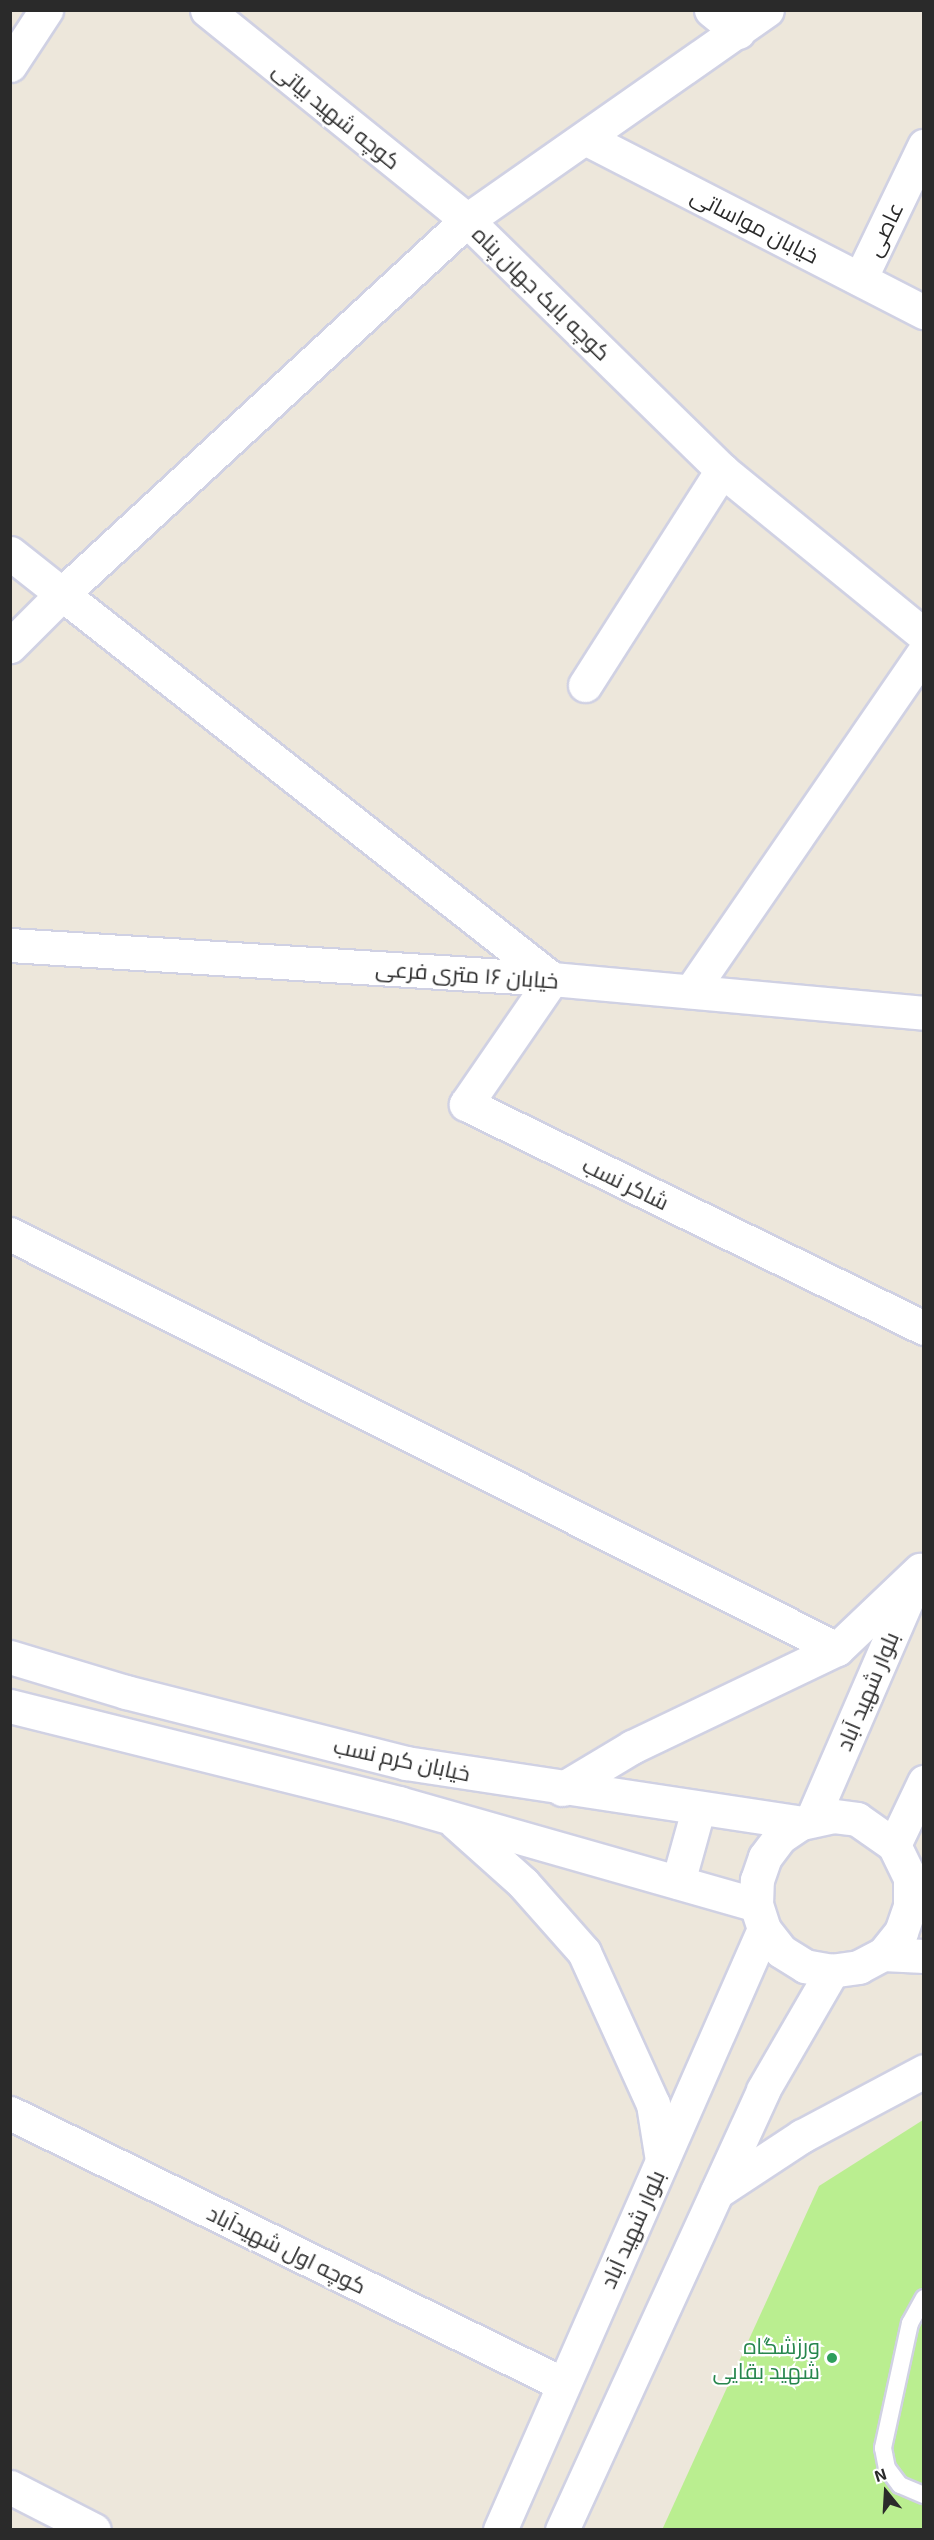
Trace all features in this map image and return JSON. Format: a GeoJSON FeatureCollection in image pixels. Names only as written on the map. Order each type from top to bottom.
{"type":"FeatureCollection","features":[{"type":"Feature","properties":{"kind":"street"},"geometry":{"type":"LineString","coordinates":[[10,65],[46,10]]}},
{"type":"Feature","properties":{"kind":"street","name":"کوچه شهید بیاتی"},"geometry":{"type":"LineString","coordinates":[[207,10],[467,220]]}},
{"type":"Feature","properties":{"kind":"street"},"geometry":{"type":"LineString","coordinates":[[711,10],[738,32]]}},
{"type":"Feature","properties":{"kind":"street"},"geometry":{"type":"LineString","coordinates":[[467,220],[587,139],[767,10]]}},
{"type":"Feature","properties":{"kind":"street","name":"خیابان مواساتی"},"geometry":{"type":"LineString","coordinates":[[587,139],[924,312]]}},
{"type":"Feature","properties":{"kind":"street","name":"عاصی"},"geometry":{"type":"LineString","coordinates":[[860,279],[924,146]]}},
{"type":"Feature","properties":{"kind":"street","name":"کوچه بابک جهان پناه"},"geometry":{"type":"LineString","coordinates":[[62,594],[467,220],[722,470],[924,635]]}},
{"type":"Feature","properties":{"kind":"street"},"geometry":{"type":"LineString","coordinates":[[585,685],[722,470]]}},
{"type":"Feature","properties":{"kind":"street"},"geometry":{"type":"LineString","coordinates":[[10,553],[552,979]]}},
{"type":"Feature","properties":{"kind":"street"},"geometry":{"type":"LineString","coordinates":[[10,646],[62,594]]}},
{"type":"Feature","properties":{"kind":"street"},"geometry":{"type":"LineString","coordinates":[[690,991],[924,652]]}},
{"type":"Feature","properties":{"kind":"street","name":"خیابان ۱۶ متری فرعی"},"geometry":{"type":"LineString","coordinates":[[10,945],[552,979],[924,1013]]}},
{"type":"Feature","properties":{"kind":"street","name":"شاکر نسب"},"geometry":{"type":"LineString","coordinates":[[552,979],[466,1104],[924,1328]]}},
{"type":"Feature","properties":{"kind":"street"},"geometry":{"type":"LineString","coordinates":[[10,1234],[837,1649]]}},
{"type":"Feature","properties":{"kind":"street"},"geometry":{"type":"LineString","coordinates":[[562,1789],[632,1748],[837,1649],[922,1566]]}},
{"type":"Feature","properties":{"kind":"street","name":"بلوار شهید آباد"},"geometry":{"type":"LineString","coordinates":[[806,1821],[922,1566]]}},
{"type":"Feature","properties":{"kind":"street","name":"خیابان کرم نسب"},"geometry":{"type":"LineString","coordinates":[[10,1657],[126,1692],[406,1763],[698,1810],[806,1821]]}},
{"type":"Feature","properties":{"kind":"street","name":"خیابان کرم نسب"},"geometry":{"type":"LineString","coordinates":[[10,1706],[450,1817],[678,1882],[760,1917]]}},
{"type":"Feature","properties":{"kind":"street"},"geometry":{"type":"LineString","coordinates":[[906,1853],[857,1819],[806,1821],[780,1837],[765,1857],[756,1880],[760,1917],[781,1951],[805,1966],[832,1971],[859,1967],[883,1954],[901,1932],[910,1906],[910,1878],[906,1853],[924,1782]]}},
{"type":"Feature","properties":{"kind":"street"},"geometry":{"type":"LineString","coordinates":[[678,1882],[698,1810]]}},
{"type":"Feature","properties":{"kind":"street"},"geometry":{"type":"LineString","coordinates":[[450,1817],[523,1883],[584,1952],[653,2104],[663,2160]]}},
{"type":"Feature","properties":{"kind":"street","name":"بلوار شهید آباد"},"geometry":{"type":"LineString","coordinates":[[500,2529],[663,2160],[760,1917]]}},
{"type":"Feature","properties":{"kind":"street"},"geometry":{"type":"LineString","coordinates":[[883,1954],[924,1956]]}},
{"type":"Feature","properties":{"kind":"street"},"geometry":{"type":"LineString","coordinates":[[562,2529],[763,2090],[832,1971]]}},
{"type":"Feature","properties":{"kind":"street"},"geometry":{"type":"LineString","coordinates":[[717,2192],[802,2136],[924,2071]]}},
{"type":"Feature","properties":{"kind":"street","name":"کوچه اول شهیدآباد"},"geometry":{"type":"LineString","coordinates":[[10,2113],[563,2385]]}},
{"type":"Feature","properties":{"kind":"street"},"geometry":{"type":"LineString","coordinates":[[10,2487],[94,2529]]}},
{"type":"Feature","properties":{"kind":"lane"},"geometry":{"type":"LineString","coordinates":[[924,2298],[910,2323],[883,2448],[887,2468],[900,2485],[924,2495]]}},
{"type":"Feature","properties":{"kind":"green space","name":"ورزشگاه شهید بقایی"},"geometry":{"type":"Polygon","coordinates":[[[923,2120],[923,2529],[662,2530],[819,2186],[923,2120]]]}},
{"type":"Feature","properties":{"kind":"place","name":"ورزشگاه شهید بقایی"},"geometry":{"type":"Point","coordinates":[832,2358]}}]}
